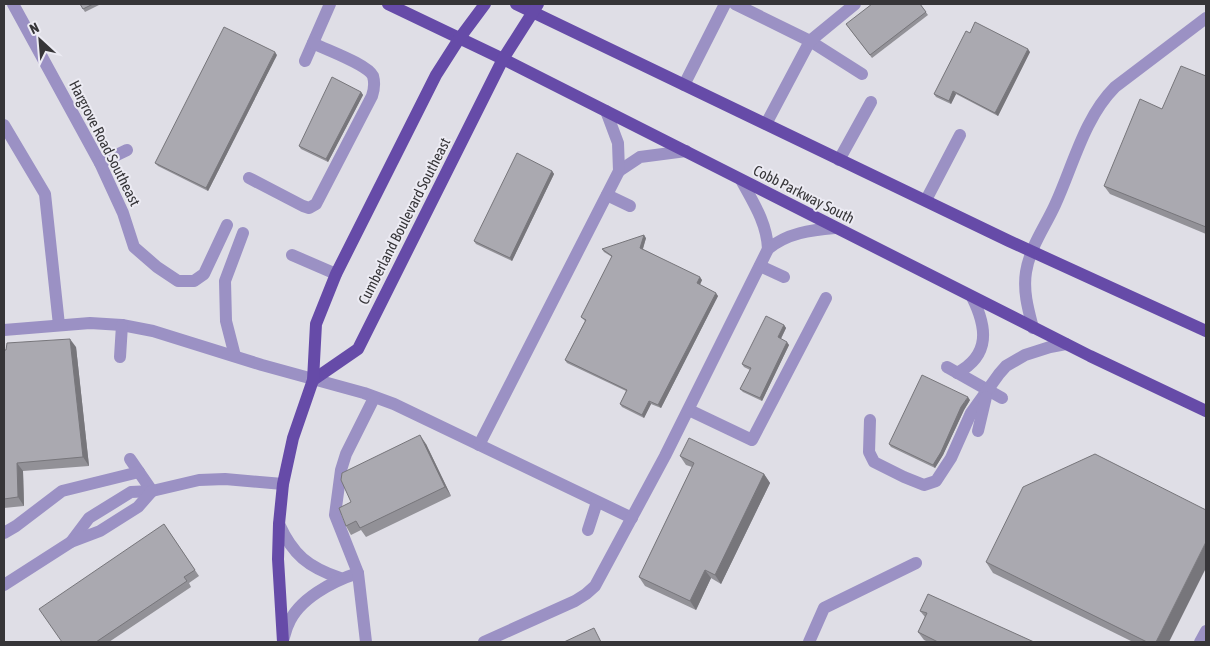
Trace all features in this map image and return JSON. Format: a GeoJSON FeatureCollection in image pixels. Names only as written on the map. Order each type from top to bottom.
{"type":"FeatureCollection","features":[{"type":"Feature","properties":{"kind":"main road","name":"Cobb Parkway South"},"geometry":{"type":"LineString","coordinates":[[388,4],[686,151],[1033,328],[1206,411]]}},
{"type":"Feature","properties":{"kind":"main road"},"geometry":{"type":"LineString","coordinates":[[283,642],[278,559],[283,484],[293,438],[313,380],[316,324],[336,274],[436,75],[459,39],[485,4]]}},
{"type":"Feature","properties":{"kind":"main road"},"geometry":{"type":"LineString","coordinates":[[516,4],[536,8],[684,85],[839,160],[1032,252],[1206,331]]}},
{"type":"Feature","properties":{"kind":"main road","name":"Cumberland Boulevard Southeast"},"geometry":{"type":"LineString","coordinates":[[313,380],[358,349],[502,59],[536,8]]}},
{"type":"Feature","properties":{"kind":"street","name":"Hargrove Road Southeast"},"geometry":{"type":"LineString","coordinates":[[13,4],[100,163],[123,213],[134,247],[157,267],[178,281],[194,281],[204,274],[227,225]]}},
{"type":"Feature","properties":{"kind":"street"},"geometry":{"type":"LineString","coordinates":[[305,61],[330,4]]}},
{"type":"Feature","properties":{"kind":"street"},"geometry":{"type":"LineString","coordinates":[[684,85],[725,4]]}},
{"type":"Feature","properties":{"kind":"street"},"geometry":{"type":"LineString","coordinates":[[735,4],[810,41],[862,74]]}},
{"type":"Feature","properties":{"kind":"street"},"geometry":{"type":"LineString","coordinates":[[766,124],[810,41],[855,4]]}},
{"type":"Feature","properties":{"kind":"street"},"geometry":{"type":"LineString","coordinates":[[1033,328],[1024,291],[1026,270],[1032,252],[1055,207],[1091,122],[1105,97],[1115,87],[1206,18]]}},
{"type":"Feature","properties":{"kind":"street"},"geometry":{"type":"LineString","coordinates":[[249,178],[303,206],[309,208],[316,204],[372,96],[374,83],[373,76],[369,71],[313,43]]}},
{"type":"Feature","properties":{"kind":"street"},"geometry":{"type":"LineString","coordinates":[[839,160],[871,102]]}},
{"type":"Feature","properties":{"kind":"street"},"geometry":{"type":"LineString","coordinates":[[606,111],[618,143],[619,171]]}},
{"type":"Feature","properties":{"kind":"street"},"geometry":{"type":"LineString","coordinates":[[4,125],[46,194],[59,325]]}},
{"type":"Feature","properties":{"kind":"street"},"geometry":{"type":"LineString","coordinates":[[926,200],[960,135]]}},
{"type":"Feature","properties":{"kind":"street"},"geometry":{"type":"LineString","coordinates":[[100,163],[127,150]]}},
{"type":"Feature","properties":{"kind":"street"},"geometry":{"type":"LineString","coordinates":[[478,445],[619,171],[640,157],[686,151]]}},
{"type":"Feature","properties":{"kind":"street"},"geometry":{"type":"LineString","coordinates":[[484,642],[586,594],[596,586],[604,572],[689,410],[768,249],[768,240],[764,226],[741,180]]}},
{"type":"Feature","properties":{"kind":"street"},"geometry":{"type":"LineString","coordinates":[[607,194],[630,206]]}},
{"type":"Feature","properties":{"kind":"street"},"geometry":{"type":"LineString","coordinates":[[768,249],[780,240],[792,235],[835,228]]}},
{"type":"Feature","properties":{"kind":"street"},"geometry":{"type":"LineString","coordinates":[[235,356],[226,321],[225,281],[243,233]]}},
{"type":"Feature","properties":{"kind":"street"},"geometry":{"type":"LineString","coordinates":[[292,255],[336,274]]}},
{"type":"Feature","properties":{"kind":"street"},"geometry":{"type":"LineString","coordinates":[[760,266],[784,278]]}},
{"type":"Feature","properties":{"kind":"street"},"geometry":{"type":"LineString","coordinates":[[972,297],[981,325],[982,349],[979,356],[968,367],[952,370],[1002,398]]}},
{"type":"Feature","properties":{"kind":"street"},"geometry":{"type":"LineString","coordinates":[[689,410],[752,440],[826,298]]}},
{"type":"Feature","properties":{"kind":"street"},"geometry":{"type":"LineString","coordinates":[[4,330],[90,322],[122,325],[153,331],[313,380],[364,393],[394,404],[632,518]]}},
{"type":"Feature","properties":{"kind":"street"},"geometry":{"type":"LineString","coordinates":[[120,357],[122,325]]}},
{"type":"Feature","properties":{"kind":"street"},"geometry":{"type":"LineString","coordinates":[[870,420],[869,452],[874,462],[924,485],[936,482],[951,458],[971,413],[999,374],[1016,360],[1037,351],[1066,344]]}},
{"type":"Feature","properties":{"kind":"street"},"geometry":{"type":"LineString","coordinates":[[978,431],[988,390]]}},
{"type":"Feature","properties":{"kind":"street"},"geometry":{"type":"LineString","coordinates":[[366,642],[358,573],[335,515],[341,470],[346,454],[374,398]]}},
{"type":"Feature","properties":{"kind":"street"},"geometry":{"type":"LineString","coordinates":[[130,459],[152,491]]}},
{"type":"Feature","properties":{"kind":"street"},"geometry":{"type":"LineString","coordinates":[[4,533],[62,491],[139,472]]}},
{"type":"Feature","properties":{"kind":"street"},"geometry":{"type":"LineString","coordinates":[[4,585],[71,542],[89,518],[131,492],[152,491],[199,480],[225,479],[283,484]]}},
{"type":"Feature","properties":{"kind":"street"},"geometry":{"type":"LineString","coordinates":[[588,530],[597,502]]}},
{"type":"Feature","properties":{"kind":"street"},"geometry":{"type":"LineString","coordinates":[[279,524],[286,540],[300,557],[318,571],[340,578]]}},
{"type":"Feature","properties":{"kind":"street"},"geometry":{"type":"LineString","coordinates":[[809,642],[824,608],[916,563]]}},
{"type":"Feature","properties":{"kind":"street"},"geometry":{"type":"LineString","coordinates":[[283,642],[288,623],[302,604],[318,591],[340,578],[358,573]]}},
{"type":"Feature","properties":{"kind":"street"},"geometry":{"type":"LineString","coordinates":[[1200,642],[1206,631]]}},
{"type":"Feature","properties":{"kind":"building"},"geometry":{"type":"Polygon","coordinates":[[[80,4],[93,4],[83,9],[80,4]]]}},
{"type":"Feature","properties":{"kind":"building"},"geometry":{"type":"Polygon","coordinates":[[[872,4],[920,4],[926,12],[870,55],[846,24],[872,4]]]}},
{"type":"Feature","properties":{"kind":"building"},"geometry":{"type":"Polygon","coordinates":[[[975,22],[1028,49],[995,113],[953,91],[949,101],[934,94],[966,31],[970,33],[975,22]]]}},
{"type":"Feature","properties":{"kind":"building"},"geometry":{"type":"Polygon","coordinates":[[[224,27],[275,52],[206,188],[155,163],[224,27]]]}},
{"type":"Feature","properties":{"kind":"building"},"geometry":{"type":"Polygon","coordinates":[[[1181,66],[1206,76],[1206,227],[1104,186],[1140,99],[1162,109],[1181,66]]]}},
{"type":"Feature","properties":{"kind":"building"},"geometry":{"type":"Polygon","coordinates":[[[332,77],[361,92],[326,159],[299,146],[332,77]]]}},
{"type":"Feature","properties":{"kind":"building"},"geometry":{"type":"Polygon","coordinates":[[[517,153],[552,171],[510,258],[474,241],[517,153]]]}},
{"type":"Feature","properties":{"kind":"building"},"geometry":{"type":"Polygon","coordinates":[[[644,235],[640,248],[700,277],[697,283],[716,293],[658,405],[649,401],[642,415],[620,404],[627,390],[565,360],[586,320],[581,317],[612,256],[602,249],[644,235]]]}},
{"type":"Feature","properties":{"kind":"building"},"geometry":{"type":"Polygon","coordinates":[[[766,316],[784,325],[778,337],[787,342],[760,398],[740,389],[751,368],[742,364],[766,316]]]}},
{"type":"Feature","properties":{"kind":"building"},"geometry":{"type":"Polygon","coordinates":[[[70,339],[83,457],[17,463],[18,497],[4,499],[4,350],[6,350],[7,343],[70,339]]]}},
{"type":"Feature","properties":{"kind":"building"},"geometry":{"type":"Polygon","coordinates":[[[922,375],[968,397],[961,407],[941,452],[933,465],[889,444],[922,375]]]}},
{"type":"Feature","properties":{"kind":"building"},"geometry":{"type":"Polygon","coordinates":[[[420,435],[445,487],[360,528],[356,521],[346,526],[339,508],[351,502],[341,480],[342,473],[420,435]]]}},
{"type":"Feature","properties":{"kind":"building"},"geometry":{"type":"Polygon","coordinates":[[[689,438],[764,474],[715,575],[705,570],[690,601],[639,577],[694,463],[680,456],[689,438]]]}},
{"type":"Feature","properties":{"kind":"building"},"geometry":{"type":"Polygon","coordinates":[[[1095,454],[1206,510],[1206,542],[1156,642],[1147,642],[986,562],[1023,487],[1095,454]]]}},
{"type":"Feature","properties":{"kind":"building"},"geometry":{"type":"Polygon","coordinates":[[[164,524],[195,570],[184,577],[187,581],[96,642],[62,642],[39,609],[164,524]]]}},
{"type":"Feature","properties":{"kind":"building"},"geometry":{"type":"Polygon","coordinates":[[[928,594],[1034,642],[938,642],[918,632],[927,613],[920,611],[928,594]]]}},
{"type":"Feature","properties":{"kind":"building"},"geometry":{"type":"Polygon","coordinates":[[[594,628],[601,642],[564,642],[594,628]]]}}]}
